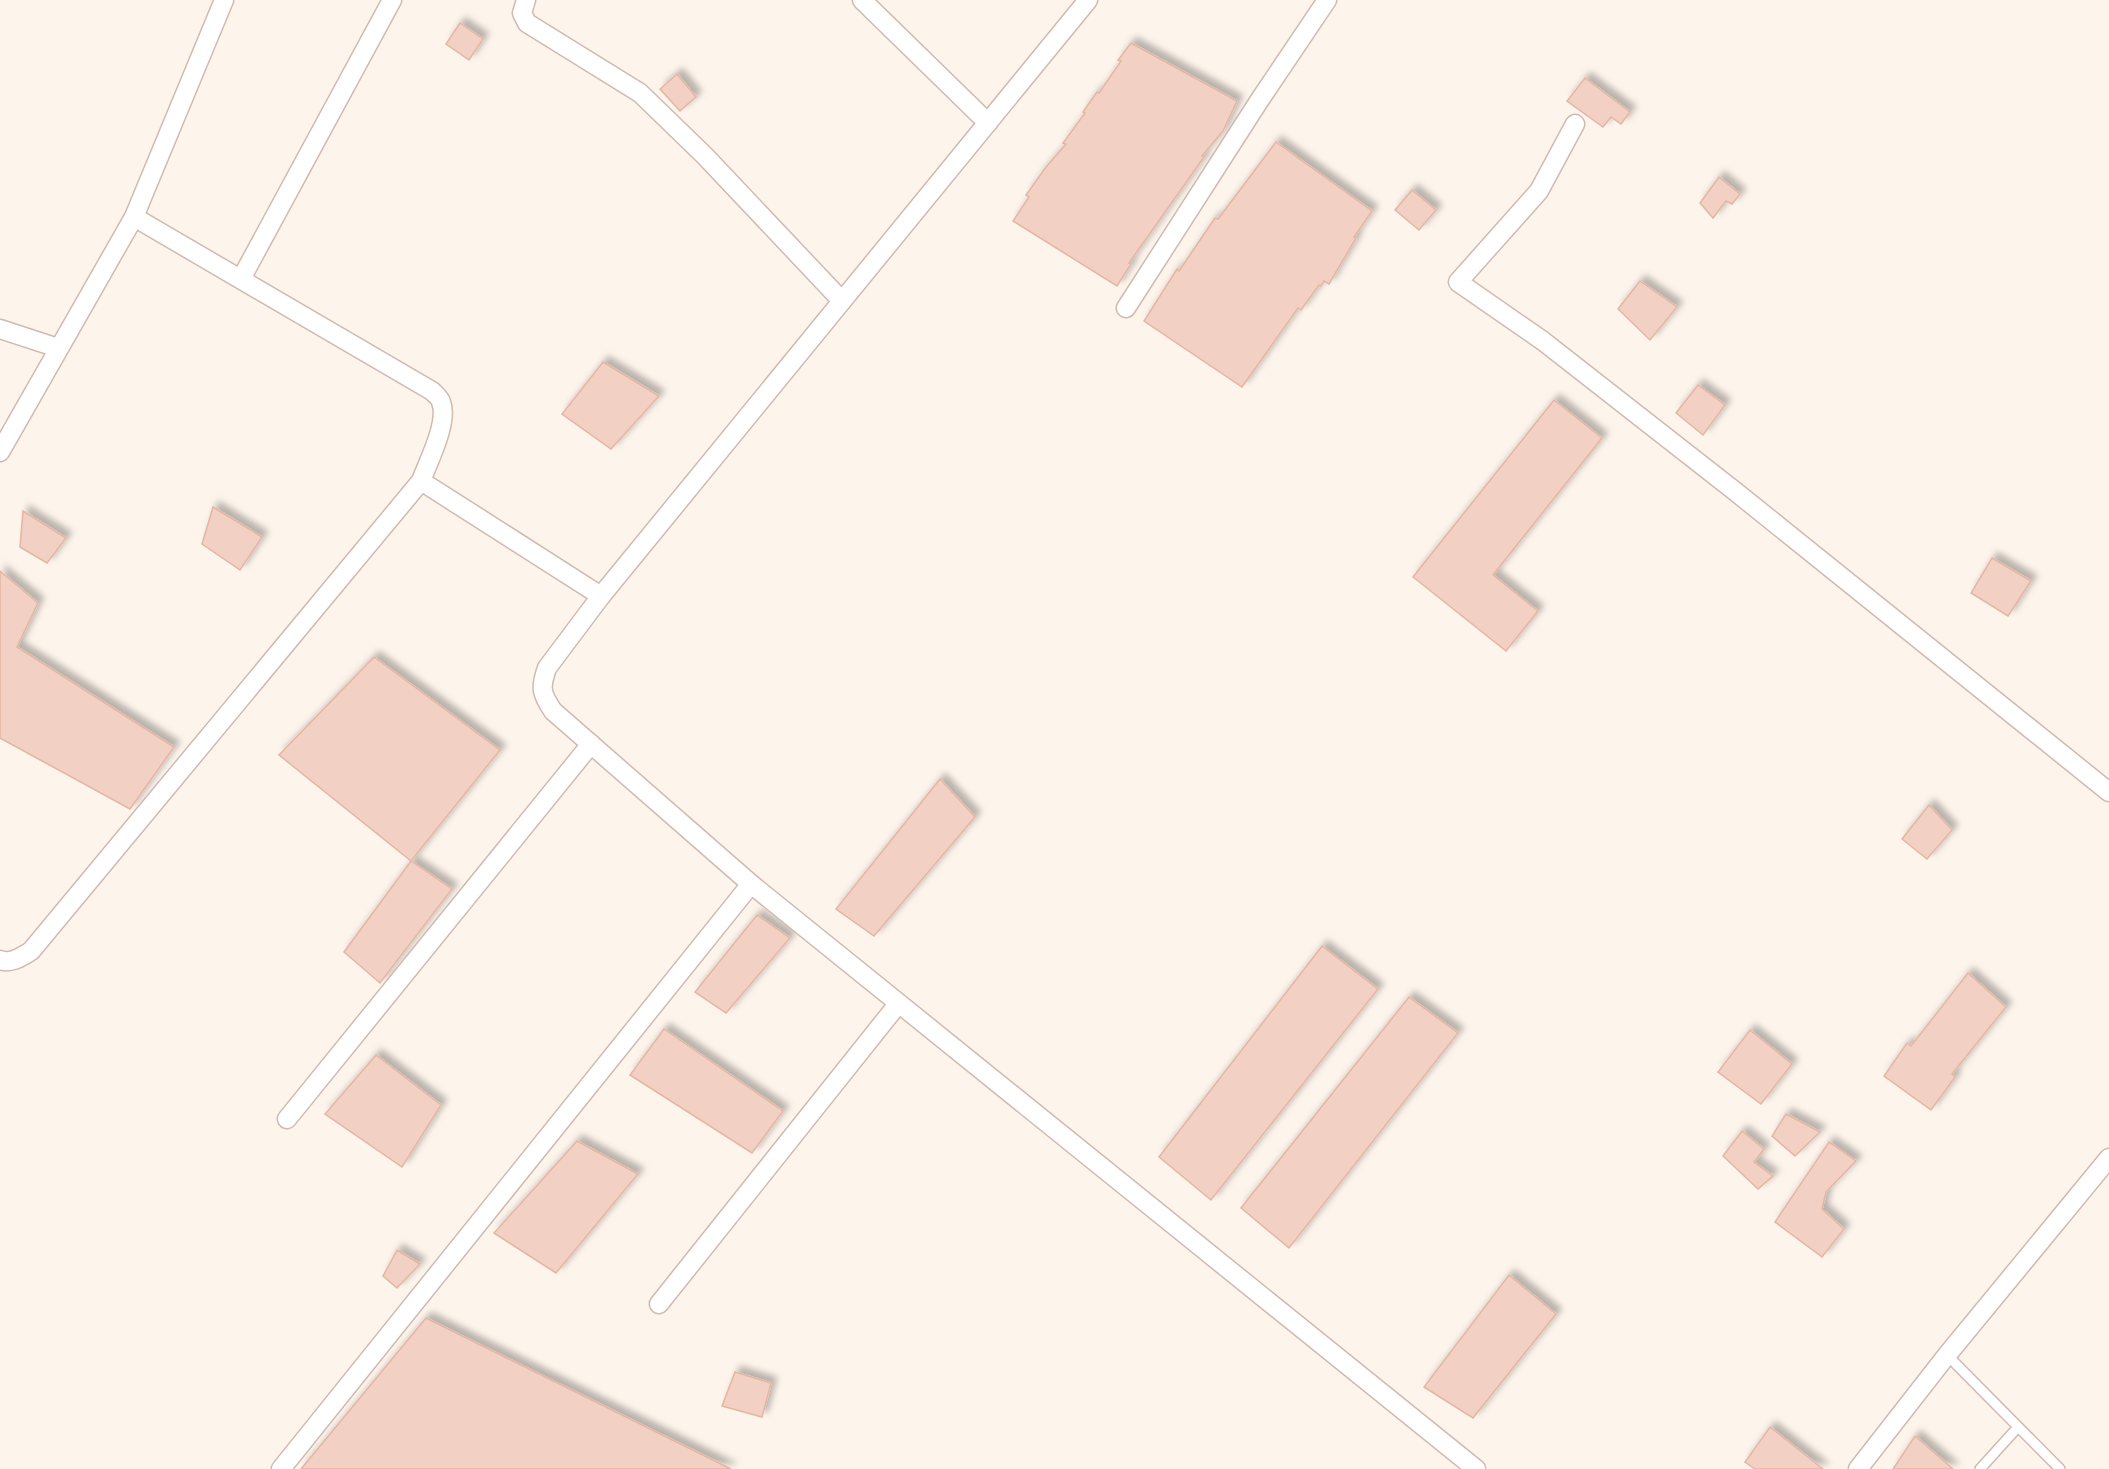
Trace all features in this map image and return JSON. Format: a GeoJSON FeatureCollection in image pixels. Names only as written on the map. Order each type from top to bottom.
{"type":"FeatureCollection","features":[{"type":"Feature","properties":{"kind":"street"},"geometry":{"type":"LineString","coordinates":[[0,452],[134,217],[224,0]]}},
{"type":"Feature","properties":{"kind":"street"},"geometry":{"type":"LineString","coordinates":[[241,279],[392,0]]}},
{"type":"Feature","properties":{"kind":"street"},"geometry":{"type":"LineString","coordinates":[[526,0],[522,13],[527,23],[640,93],[705,156],[842,301]]}},
{"type":"Feature","properties":{"kind":"street"},"geometry":{"type":"LineString","coordinates":[[862,0],[988,123]]}},
{"type":"Feature","properties":{"kind":"street"},"geometry":{"type":"LineString","coordinates":[[1088,0],[601,596],[547,668],[542,681],[542,691],[553,711],[751,884],[1476,1469]]}},
{"type":"Feature","properties":{"kind":"street"},"geometry":{"type":"LineString","coordinates":[[1126,308],[1327,0]]}},
{"type":"Feature","properties":{"kind":"street"},"geometry":{"type":"LineString","coordinates":[[1575,124],[1539,191],[1458,282],[1543,341],[1736,492],[2109,792]]}},
{"type":"Feature","properties":{"kind":"street"},"geometry":{"type":"LineString","coordinates":[[0,960],[4,962],[18,959],[31,951],[421,481],[441,428],[443,411],[441,400],[432,391],[134,217]]}},
{"type":"Feature","properties":{"kind":"street"},"geometry":{"type":"LineString","coordinates":[[0,329],[58,348]]}},
{"type":"Feature","properties":{"kind":"street"},"geometry":{"type":"LineString","coordinates":[[421,481],[601,596]]}},
{"type":"Feature","properties":{"kind":"street"},"geometry":{"type":"LineString","coordinates":[[287,1119],[591,744]]}},
{"type":"Feature","properties":{"kind":"street"},"geometry":{"type":"LineString","coordinates":[[281,1469],[751,884]]}},
{"type":"Feature","properties":{"kind":"street"},"geometry":{"type":"LineString","coordinates":[[659,1304],[898,1004]]}},
{"type":"Feature","properties":{"kind":"street"},"geometry":{"type":"LineString","coordinates":[[1858,1469],[1947,1355],[2109,1158]]}},
{"type":"Feature","properties":{"kind":"lane"},"geometry":{"type":"LineString","coordinates":[[1947,1355],[2060,1469]]}},
{"type":"Feature","properties":{"kind":"lane"},"geometry":{"type":"LineString","coordinates":[[1980,1469],[2018,1427]]}},
{"type":"Feature","properties":{"kind":"building"},"geometry":{"type":"Polygon","coordinates":[[[460,23],[483,39],[469,60],[446,44],[460,23]]]}},
{"type":"Feature","properties":{"kind":"building"},"geometry":{"type":"Polygon","coordinates":[[[1131,43],[1237,101],[1223,131],[1202,156],[1204,157],[1129,263],[1131,264],[1117,286],[1013,221],[1029,197],[1026,195],[1066,144],[1063,143],[1121,61],[1118,60],[1131,43]]]}},
{"type":"Feature","properties":{"kind":"building"},"geometry":{"type":"Polygon","coordinates":[[[677,74],[696,97],[680,111],[660,89],[677,74]]]}},
{"type":"Feature","properties":{"kind":"building"},"geometry":{"type":"Polygon","coordinates":[[[1585,78],[1630,112],[1621,124],[1611,117],[1603,127],[1567,101],[1585,78]]]}},
{"type":"Feature","properties":{"kind":"building"},"geometry":{"type":"Polygon","coordinates":[[[1276,142],[1372,211],[1354,237],[1356,238],[1329,284],[1324,281],[1301,310],[1298,308],[1242,387],[1144,321],[1177,269],[1179,271],[1215,218],[1218,219],[1276,142]]]}},
{"type":"Feature","properties":{"kind":"building"},"geometry":{"type":"Polygon","coordinates":[[[1719,177],[1740,194],[1732,204],[1726,201],[1713,218],[1700,203],[1719,177]]]}},
{"type":"Feature","properties":{"kind":"building"},"geometry":{"type":"Polygon","coordinates":[[[1412,190],[1436,210],[1419,230],[1395,210],[1412,190]]]}},
{"type":"Feature","properties":{"kind":"building"},"geometry":{"type":"Polygon","coordinates":[[[1640,281],[1677,307],[1650,340],[1618,309],[1640,281]]]}},
{"type":"Feature","properties":{"kind":"building"},"geometry":{"type":"Polygon","coordinates":[[[603,362],[659,396],[611,449],[562,414],[603,362]]]}},
{"type":"Feature","properties":{"kind":"building"},"geometry":{"type":"Polygon","coordinates":[[[1698,385],[1725,405],[1703,435],[1676,413],[1698,385]]]}},
{"type":"Feature","properties":{"kind":"building"},"geometry":{"type":"Polygon","coordinates":[[[1554,400],[1602,438],[1493,575],[1538,611],[1506,651],[1413,577],[1554,400]]]}},
{"type":"Feature","properties":{"kind":"building"},"geometry":{"type":"Polygon","coordinates":[[[213,507],[262,537],[240,570],[202,544],[213,507]]]}},
{"type":"Feature","properties":{"kind":"building"},"geometry":{"type":"Polygon","coordinates":[[[23,511],[66,538],[47,563],[20,547],[23,511]]]}},
{"type":"Feature","properties":{"kind":"building"},"geometry":{"type":"Polygon","coordinates":[[[1992,558],[2031,581],[2008,616],[1971,593],[1992,558]]]}},
{"type":"Feature","properties":{"kind":"building"},"geometry":{"type":"Polygon","coordinates":[[[0,571],[38,603],[17,647],[174,747],[130,809],[0,738],[0,571]]]}},
{"type":"Feature","properties":{"kind":"building"},"geometry":{"type":"Polygon","coordinates":[[[374,657],[500,750],[411,861],[279,755],[374,657]]]}},
{"type":"Feature","properties":{"kind":"building"},"geometry":{"type":"Polygon","coordinates":[[[940,779],[975,817],[874,936],[836,909],[940,779]]]}},
{"type":"Feature","properties":{"kind":"building"},"geometry":{"type":"Polygon","coordinates":[[[1929,805],[1952,830],[1927,859],[1902,839],[1929,805]]]}},
{"type":"Feature","properties":{"kind":"building"},"geometry":{"type":"Polygon","coordinates":[[[411,861],[452,889],[380,983],[344,952],[411,861]]]}},
{"type":"Feature","properties":{"kind":"building"},"geometry":{"type":"Polygon","coordinates":[[[757,915],[790,938],[726,1013],[695,992],[757,915]]]}},
{"type":"Feature","properties":{"kind":"building"},"geometry":{"type":"Polygon","coordinates":[[[1322,946],[1378,989],[1211,1200],[1159,1157],[1322,946]]]}},
{"type":"Feature","properties":{"kind":"building"},"geometry":{"type":"Polygon","coordinates":[[[1968,973],[2006,1007],[1952,1074],[1955,1077],[1931,1110],[1884,1076],[1907,1043],[1911,1046],[1968,973]]]}},
{"type":"Feature","properties":{"kind":"building"},"geometry":{"type":"Polygon","coordinates":[[[1409,997],[1458,1033],[1289,1248],[1241,1208],[1409,997]]]}},
{"type":"Feature","properties":{"kind":"building"},"geometry":{"type":"Polygon","coordinates":[[[664,1029],[783,1111],[752,1153],[630,1075],[664,1029]]]}},
{"type":"Feature","properties":{"kind":"building"},"geometry":{"type":"Polygon","coordinates":[[[1750,1030],[1792,1064],[1761,1104],[1718,1072],[1750,1030]]]}},
{"type":"Feature","properties":{"kind":"building"},"geometry":{"type":"Polygon","coordinates":[[[376,1055],[441,1105],[402,1167],[325,1114],[376,1055]]]}},
{"type":"Feature","properties":{"kind":"building"},"geometry":{"type":"Polygon","coordinates":[[[1786,1114],[1820,1132],[1795,1156],[1772,1136],[1786,1114]]]}},
{"type":"Feature","properties":{"kind":"building"},"geometry":{"type":"Polygon","coordinates":[[[1742,1131],[1764,1149],[1754,1162],[1773,1176],[1758,1189],[1723,1156],[1742,1131]]]}},
{"type":"Feature","properties":{"kind":"building"},"geometry":{"type":"Polygon","coordinates":[[[577,1141],[638,1174],[556,1273],[494,1233],[577,1141]]]}},
{"type":"Feature","properties":{"kind":"building"},"geometry":{"type":"Polygon","coordinates":[[[1829,1142],[1856,1161],[1826,1192],[1822,1209],[1844,1229],[1822,1257],[1775,1222],[1829,1142]]]}},
{"type":"Feature","properties":{"kind":"building"},"geometry":{"type":"Polygon","coordinates":[[[397,1250],[420,1264],[397,1288],[383,1276],[397,1250]]]}},
{"type":"Feature","properties":{"kind":"building"},"geometry":{"type":"Polygon","coordinates":[[[1509,1275],[1556,1314],[1473,1418],[1424,1387],[1509,1275]]]}},
{"type":"Feature","properties":{"kind":"building"},"geometry":{"type":"Polygon","coordinates":[[[426,1318],[731,1469],[301,1469],[426,1318]]]}},
{"type":"Feature","properties":{"kind":"building"},"geometry":{"type":"Polygon","coordinates":[[[735,1372],[771,1383],[762,1417],[722,1406],[735,1372]]]}},
{"type":"Feature","properties":{"kind":"building"},"geometry":{"type":"Polygon","coordinates":[[[1770,1427],[1823,1469],[1755,1469],[1745,1462],[1770,1427]]]}},
{"type":"Feature","properties":{"kind":"building"},"geometry":{"type":"Polygon","coordinates":[[[1915,1436],[1953,1469],[1893,1469],[1915,1436]]]}}]}
